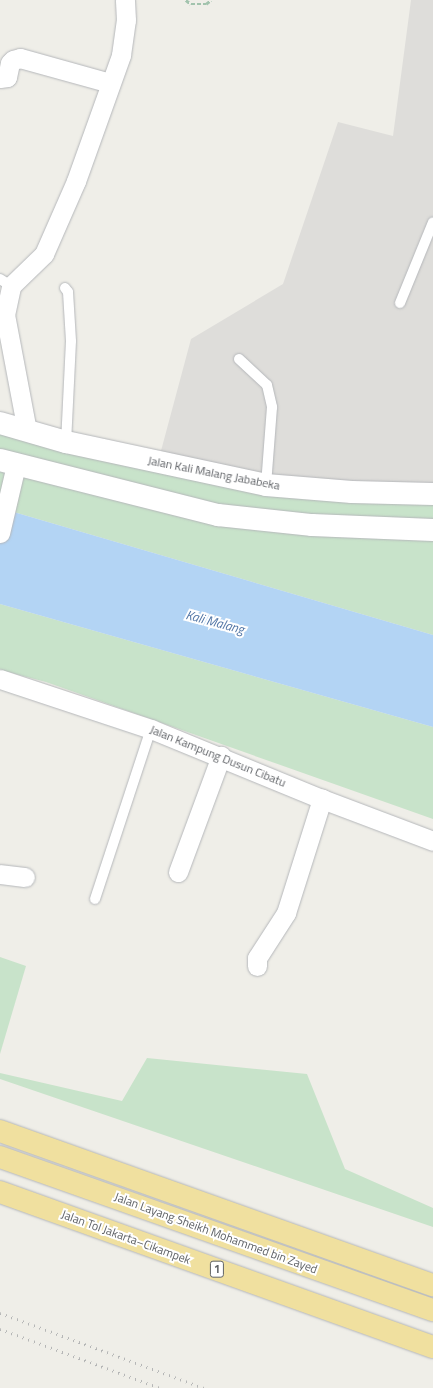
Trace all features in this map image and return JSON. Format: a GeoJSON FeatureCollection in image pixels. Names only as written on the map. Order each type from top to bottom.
{"type":"FeatureCollection","features":[{"type":"Feature","properties":{"kind":"highway"},"geometry":{"type":"LineString","coordinates":[[0,1131],[433,1285]]}},
{"type":"Feature","properties":{"kind":"highway","name":"Jalan Layang Sheikh Mohammed bin Zayed"},"geometry":{"type":"LineString","coordinates":[[0,1157],[433,1310]]}},
{"type":"Feature","properties":{"kind":"highway","name":"1"},"geometry":{"type":"LineString","coordinates":[[0,1186],[433,1339]]}},
{"type":"Feature","properties":{"kind":"highway","name":"Jalan Tol Jakarta–Cikampek"},"geometry":{"type":"LineString","coordinates":[[0,1192],[433,1347]]}},
{"type":"Feature","properties":{"kind":"main road","name":"Jalan Kali Malang Jababeka"},"geometry":{"type":"LineString","coordinates":[[0,423],[66,442],[266,485],[352,492],[433,494]]}},
{"type":"Feature","properties":{"kind":"main road"},"geometry":{"type":"LineString","coordinates":[[8,463],[218,515],[312,525],[433,530]]}},
{"type":"Feature","properties":{"kind":"street"},"geometry":{"type":"LineString","coordinates":[[27,431],[5,316],[5,283],[44,254],[76,181],[121,55],[126,20],[126,0]]}},
{"type":"Feature","properties":{"kind":"street"},"geometry":{"type":"LineString","coordinates":[[0,78],[7,78],[10,63],[13,60],[20,58],[110,83]]}},
{"type":"Feature","properties":{"kind":"street"},"geometry":{"type":"LineString","coordinates":[[0,533],[5,514],[8,463]]}},
{"type":"Feature","properties":{"kind":"street","name":"Jalan Kampung Dusun Cibatu"},"geometry":{"type":"LineString","coordinates":[[0,679],[151,729],[322,799],[433,841]]}},
{"type":"Feature","properties":{"kind":"street"},"geometry":{"type":"LineString","coordinates":[[178,872],[220,756]]}},
{"type":"Feature","properties":{"kind":"street"},"geometry":{"type":"LineString","coordinates":[[257,966],[257,958],[286,913],[322,799]]}},
{"type":"Feature","properties":{"kind":"street"},"geometry":{"type":"LineString","coordinates":[[0,874],[25,877]]}},
{"type":"Feature","properties":{"kind":"lane"},"geometry":{"type":"LineString","coordinates":[[400,303],[433,222]]}},
{"type":"Feature","properties":{"kind":"lane"},"geometry":{"type":"LineString","coordinates":[[65,288],[68,292],[71,341],[66,442]]}},
{"type":"Feature","properties":{"kind":"lane"},"geometry":{"type":"LineString","coordinates":[[239,359],[267,385],[272,407],[266,485]]}},
{"type":"Feature","properties":{"kind":"lane"},"geometry":{"type":"LineString","coordinates":[[95,899],[151,729]]}},
{"type":"Feature","properties":{"kind":"path"},"geometry":{"type":"LineString","coordinates":[[186,0],[191,4],[206,4],[211,0]]}},
{"type":"Feature","properties":{"kind":"shaded area"},"geometry":{"type":"Polygon","coordinates":[[[411,0],[433,0],[433,493],[158,462],[191,339],[283,284],[338,122],[393,136],[411,0]]]}},
{"type":"Feature","properties":{"kind":"green space"},"geometry":{"type":"Polygon","coordinates":[[[0,423],[266,485],[433,493],[433,635],[0,508],[0,423]]]}},
{"type":"Feature","properties":{"kind":"green space"},"geometry":{"type":"Polygon","coordinates":[[[0,604],[433,727],[433,819],[46,682],[0,670],[0,604]]]}},
{"type":"Feature","properties":{"kind":"green space"},"geometry":{"type":"Polygon","coordinates":[[[0,957],[26,966],[0,1054],[0,957]]]}},
{"type":"Feature","properties":{"kind":"green space"},"geometry":{"type":"Polygon","coordinates":[[[147,1058],[307,1074],[345,1169],[433,1208],[433,1227],[0,1079],[0,1073],[122,1101],[147,1058]]]}},
{"type":"Feature","properties":{"kind":"water","name":"Kali Malang"},"geometry":{"type":"Polygon","coordinates":[[[0,508],[433,635],[433,727],[0,604],[0,508]]]}},
{"type":"Feature","properties":{"kind":"railway"},"geometry":{"type":"LineString","coordinates":[[0,1313],[204,1388]]}},
{"type":"Feature","properties":{"kind":"railway"},"geometry":{"type":"LineString","coordinates":[[0,1329],[160,1388]]}}]}
